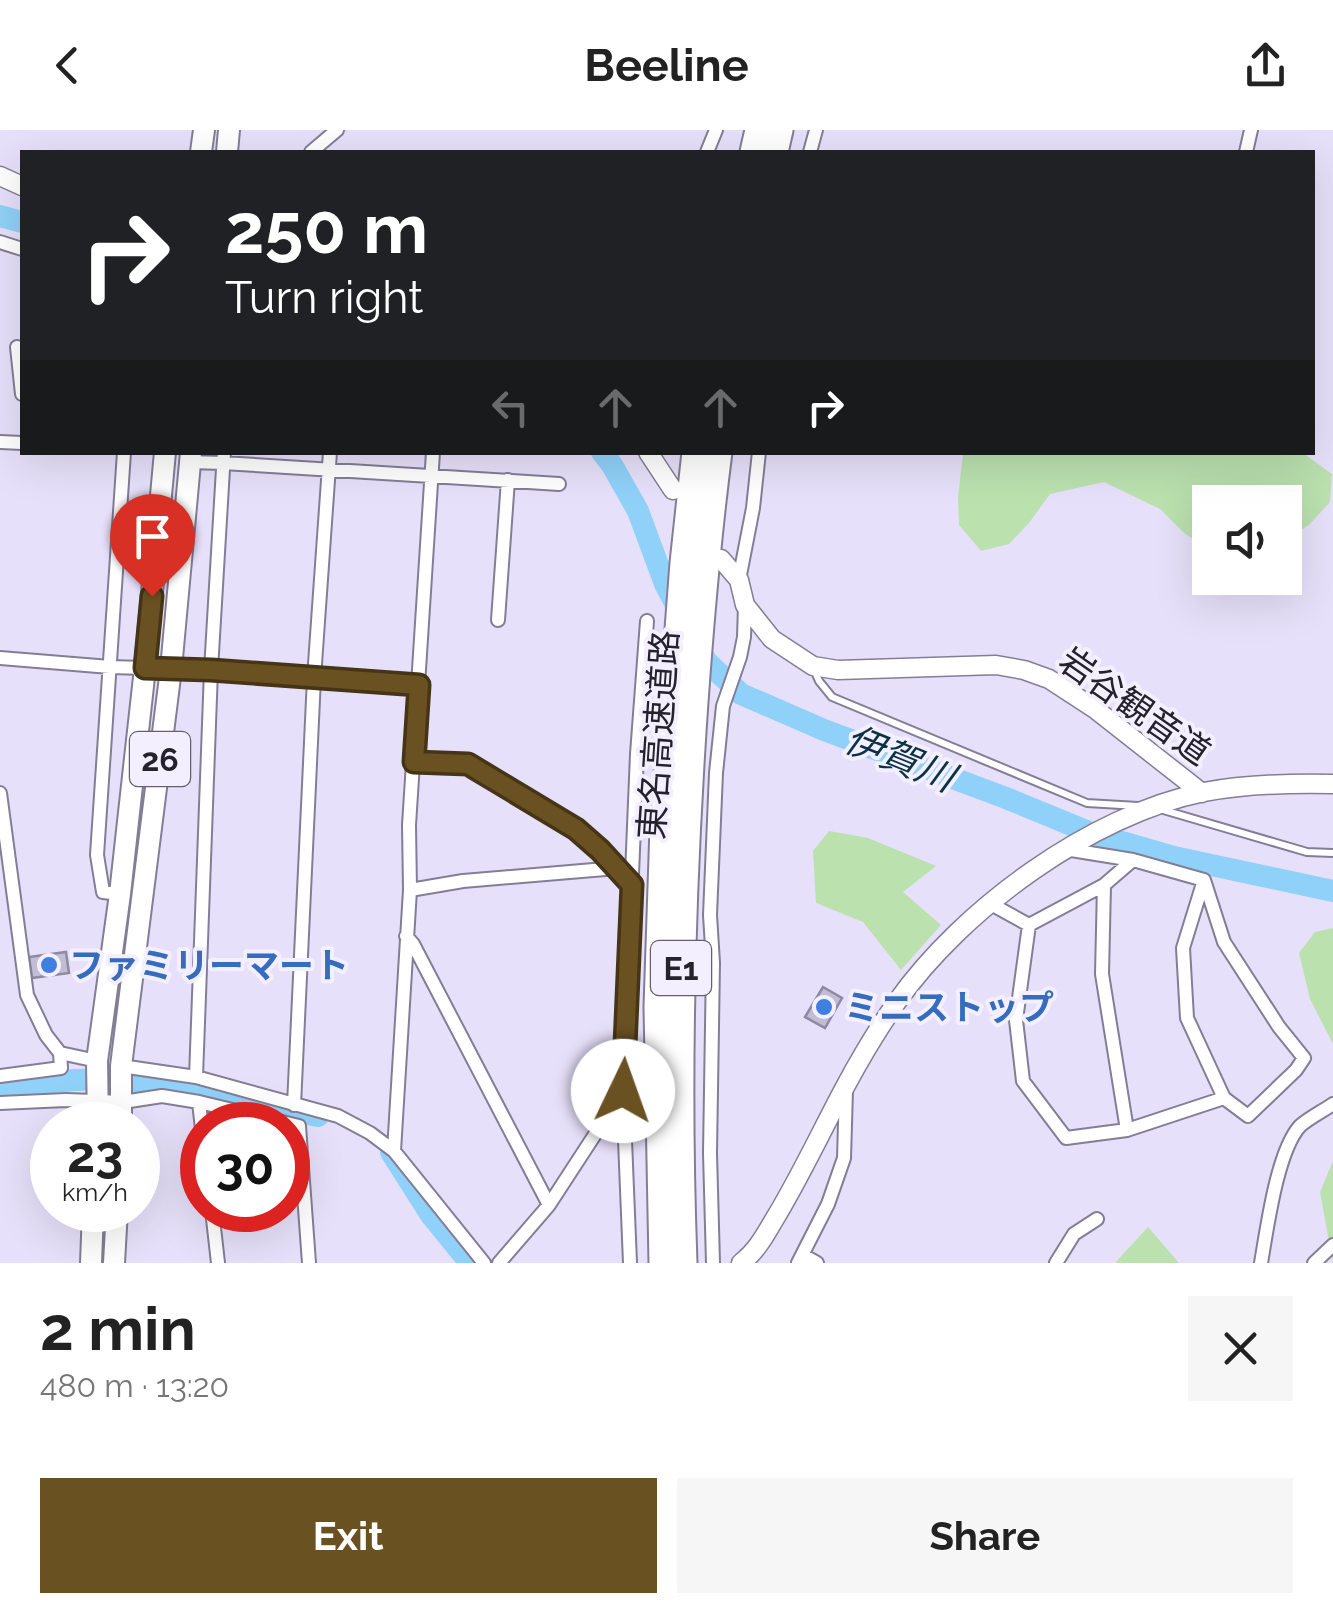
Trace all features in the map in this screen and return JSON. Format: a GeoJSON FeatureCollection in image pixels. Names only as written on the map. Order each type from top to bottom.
{"type":"FeatureCollection","features":[{"type":"Feature","properties":{"kind":"highway","name":"東名高速道路"},"geometry":{"type":"LineString","coordinates":[[662,1263],[657,1007],[663,827],[695,455]]}},
{"type":"Feature","properties":{"kind":"highway","name":"東名高速道路"},"geometry":{"type":"LineString","coordinates":[[684,1263],[680,1007],[686,827],[703,581],[718,455]]}},
{"type":"Feature","properties":{"kind":"main road","name":"26"},"geometry":{"type":"LineString","coordinates":[[99,1102],[98,1061],[145,668],[165,455]]}},
{"type":"Feature","properties":{"kind":"main road","name":"26"},"geometry":{"type":"LineString","coordinates":[[123,1102],[121,1066],[171,669],[190,458]]}},
{"type":"Feature","properties":{"kind":"main road"},"geometry":{"type":"LineString","coordinates":[[90,1263],[92,1232]]}},
{"type":"Feature","properties":{"kind":"main road"},"geometry":{"type":"LineString","coordinates":[[114,1263],[116,1232]]}},
{"type":"Feature","properties":{"kind":"street"},"geometry":{"type":"LineString","coordinates":[[312,150],[336,130]]}},
{"type":"Feature","properties":{"kind":"street"},"geometry":{"type":"LineString","coordinates":[[17,347],[20,375]]}},
{"type":"Feature","properties":{"kind":"street"},"geometry":{"type":"LineString","coordinates":[[120,894],[102,892],[97,856],[124,455]]}},
{"type":"Feature","properties":{"kind":"street"},"geometry":{"type":"LineString","coordinates":[[294,1102],[314,678],[330,455]]}},
{"type":"Feature","properties":{"kind":"street"},"geometry":{"type":"LineString","coordinates":[[394,1152],[410,890],[409,825],[433,455]]}},
{"type":"Feature","properties":{"kind":"street"},"geometry":{"type":"LineString","coordinates":[[650,455],[673,490]]}},
{"type":"Feature","properties":{"kind":"street"},"geometry":{"type":"LineString","coordinates":[[712,1263],[710,915],[716,773],[723,706],[744,637],[745,604],[739,580],[759,455]]}},
{"type":"Feature","properties":{"kind":"street"},"geometry":{"type":"LineString","coordinates":[[190,458],[559,484]]}},
{"type":"Feature","properties":{"kind":"street"},"geometry":{"type":"LineString","coordinates":[[196,1077],[211,670],[224,458]]}},
{"type":"Feature","properties":{"kind":"street"},"geometry":{"type":"LineString","coordinates":[[498,620],[508,480]]}},
{"type":"Feature","properties":{"kind":"street"},"geometry":{"type":"LineString","coordinates":[[721,559],[739,580]]}},
{"type":"Feature","properties":{"kind":"street","name":"岩谷観音道"},"geometry":{"type":"LineString","coordinates":[[745,604],[772,639],[813,666],[838,670],[996,665],[1048,679],[1095,709],[1202,793],[1264,784],[1333,784]]}},
{"type":"Feature","properties":{"kind":"street"},"geometry":{"type":"LineString","coordinates":[[630,1263],[623,1091],[647,622]]}},
{"type":"Feature","properties":{"kind":"street"},"geometry":{"type":"LineString","coordinates":[[0,658],[419,685]]}},
{"type":"Feature","properties":{"kind":"street"},"geometry":{"type":"LineString","coordinates":[[414,762],[468,764],[576,829],[632,885]]}},
{"type":"Feature","properties":{"kind":"street"},"geometry":{"type":"LineString","coordinates":[[0,793],[6,887],[27,994],[46,1035],[60,1054],[61,1068],[0,1076]]}},
{"type":"Feature","properties":{"kind":"street"},"geometry":{"type":"LineString","coordinates":[[741,1263],[754,1252],[789,1194],[846,1084],[897,1002],[954,936],[1040,865],[1070,846],[1118,821],[1202,793]]}},
{"type":"Feature","properties":{"kind":"street"},"geometry":{"type":"LineString","coordinates":[[1070,846],[1204,880]]}},
{"type":"Feature","properties":{"kind":"street"},"geometry":{"type":"LineString","coordinates":[[1029,926],[1104,886],[1133,860]]}},
{"type":"Feature","properties":{"kind":"street"},"geometry":{"type":"LineString","coordinates":[[410,890],[464,881],[617,868]]}},
{"type":"Feature","properties":{"kind":"street"},"geometry":{"type":"LineString","coordinates":[[1204,880],[1224,942],[1278,1027],[1304,1058],[1248,1116],[1224,1098],[1187,1018],[1183,948],[1204,880]]}},
{"type":"Feature","properties":{"kind":"street"},"geometry":{"type":"LineString","coordinates":[[1104,886],[1102,974],[1127,1130]]}},
{"type":"Feature","properties":{"kind":"street"},"geometry":{"type":"LineString","coordinates":[[991,904],[1029,926]]}},
{"type":"Feature","properties":{"kind":"street"},"geometry":{"type":"LineString","coordinates":[[1029,926],[1016,1020],[1023,1081],[1066,1138],[1127,1130],[1224,1098]]}},
{"type":"Feature","properties":{"kind":"street"},"geometry":{"type":"LineString","coordinates":[[406,936],[549,1205]]}},
{"type":"Feature","properties":{"kind":"street"},"geometry":{"type":"LineString","coordinates":[[60,1054],[98,1061]]}},
{"type":"Feature","properties":{"kind":"street"},"geometry":{"type":"LineString","coordinates":[[121,1066],[196,1077],[284,1102]]}},
{"type":"Feature","properties":{"kind":"street"},"geometry":{"type":"LineString","coordinates":[[817,1263],[801,1259],[828,1204],[844,1158],[846,1084]]}},
{"type":"Feature","properties":{"kind":"street"},"geometry":{"type":"LineString","coordinates":[[498,1263],[549,1205],[623,1091]]}},
{"type":"Feature","properties":{"kind":"street"},"geometry":{"type":"LineString","coordinates":[[123,1102],[162,1096],[200,1102]]}},
{"type":"Feature","properties":{"kind":"street"},"geometry":{"type":"LineString","coordinates":[[0,1103],[99,1102]]}},
{"type":"Feature","properties":{"kind":"street"},"geometry":{"type":"LineString","coordinates":[[1260,1263],[1288,1148],[1300,1127],[1333,1104]]}},
{"type":"Feature","properties":{"kind":"street"},"geometry":{"type":"LineString","coordinates":[[310,1109],[338,1116],[370,1133],[394,1152],[484,1263]]}},
{"type":"Feature","properties":{"kind":"street"},"geometry":{"type":"LineString","coordinates":[[1056,1263],[1074,1234],[1097,1219]]}},
{"type":"Feature","properties":{"kind":"street"},"geometry":{"type":"LineString","coordinates":[[214,1232],[218,1263]]}},
{"type":"Feature","properties":{"kind":"street"},"geometry":{"type":"LineString","coordinates":[[307,1232],[309,1263]]}},
{"type":"Feature","properties":{"kind":"street"},"geometry":{"type":"LineString","coordinates":[[1314,1263],[1333,1245]]}},
{"type":"Feature","properties":{"kind":"lane"},"geometry":{"type":"LineString","coordinates":[[813,666],[832,696],[1086,804],[1154,807],[1307,852],[1333,853]]}},
{"type":"Feature","properties":{"kind":"green space"},"geometry":{"type":"Polygon","coordinates":[[[963,455],[1306,455],[1332,474],[1330,502],[1302,529],[1302,485],[1192,485],[1192,538],[1160,509],[1104,482],[1050,494],[1009,544],[981,551],[959,525],[963,455]]]}},
{"type":"Feature","properties":{"kind":"green space"},"geometry":{"type":"Polygon","coordinates":[[[829,831],[868,838],[936,866],[903,892],[941,925],[901,970],[863,922],[816,903],[813,851],[829,831]]]}},
{"type":"Feature","properties":{"kind":"green space"},"geometry":{"type":"Polygon","coordinates":[[[1333,928],[1333,1044],[1310,999],[1299,953],[1315,932],[1333,928]]]}},
{"type":"Feature","properties":{"kind":"green space"},"geometry":{"type":"Polygon","coordinates":[[[1333,1161],[1333,1263],[1320,1192],[1333,1161]]]}},
{"type":"Feature","properties":{"kind":"green space"},"geometry":{"type":"Polygon","coordinates":[[[1148,1227],[1179,1263],[1115,1263],[1148,1227]]]}},
{"type":"Feature","properties":{"kind":"building","name":"ファミリーマート"},"geometry":{"type":"Polygon","coordinates":[[[66,952],[69,973],[32,978],[29,957],[66,952]]]}},
{"type":"Feature","properties":{"kind":"building","name":"ミニストップ"},"geometry":{"type":"Polygon","coordinates":[[[823,987],[842,998],[825,1028],[805,1017],[823,987]]]}},
{"type":"Feature","properties":{"kind":"waterway","name":"伊賀川"},"geometry":{"type":"LineString","coordinates":[[0,216],[20,221]]}},
{"type":"Feature","properties":{"kind":"waterway","name":"伊賀川"},"geometry":{"type":"LineString","coordinates":[[604,455],[638,511],[665,584],[706,661],[741,694],[1091,833],[1174,857],[1333,891]]}},
{"type":"Feature","properties":{"kind":"waterway"},"geometry":{"type":"LineString","coordinates":[[0,1088],[111,1079],[170,1084],[318,1116]]}},
{"type":"Feature","properties":{"kind":"waterway"},"geometry":{"type":"LineString","coordinates":[[391,1152],[431,1215],[470,1263]]}},
{"type":"Feature","properties":{"kind":"place","name":"ファミリーマート"},"geometry":{"type":"Point","coordinates":[49,965]}},
{"type":"Feature","properties":{"kind":"place","name":"ミニストップ"},"geometry":{"type":"Point","coordinates":[824,1007]}},
{"type":"Feature","properties":{"kind":"route"},"geometry":{"type":"LineString","coordinates":[[152,596],[145,668],[419,685],[414,762],[468,764],[576,829],[600,850],[632,885],[623,1091]]}}]}
